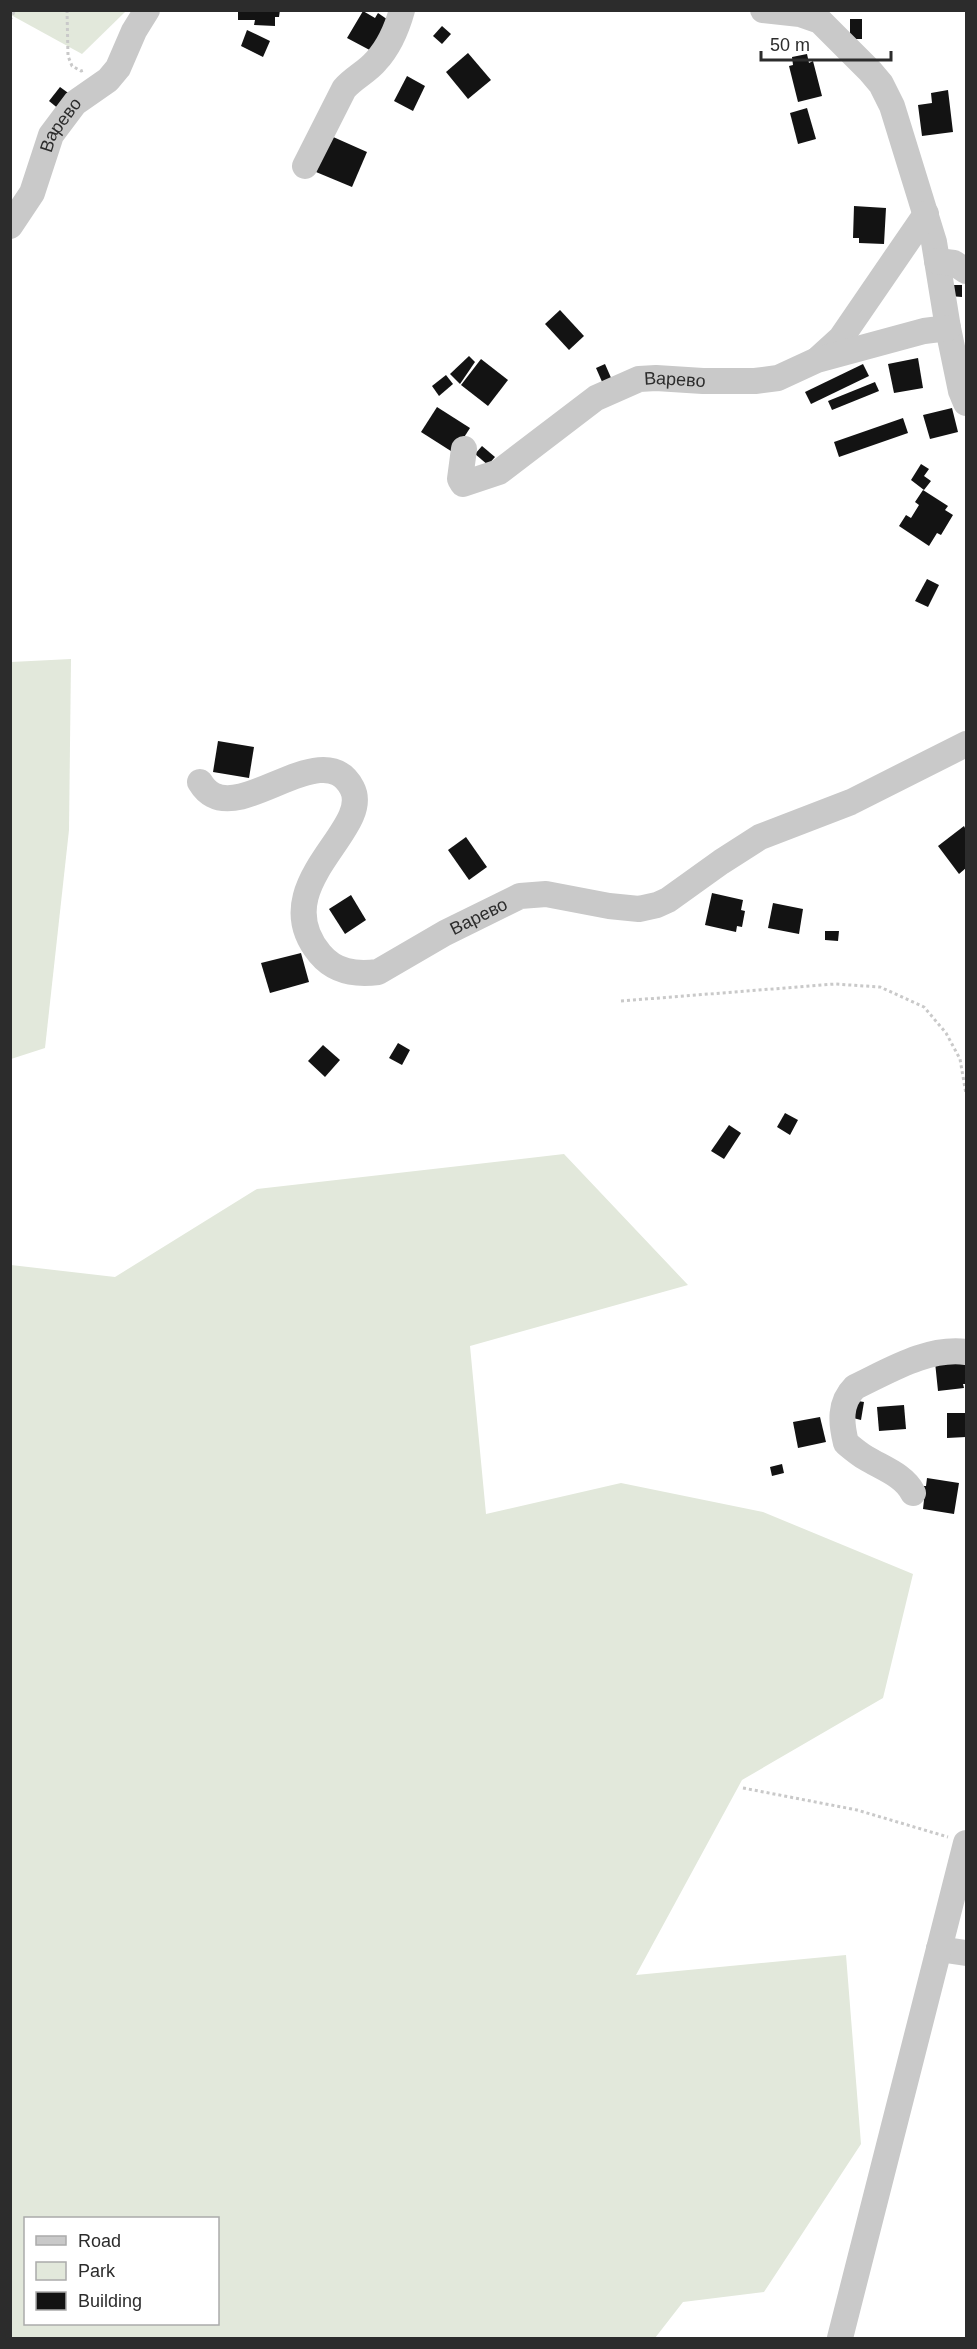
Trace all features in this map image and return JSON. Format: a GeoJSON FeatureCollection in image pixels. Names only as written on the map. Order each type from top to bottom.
{"type":"FeatureCollection","features":[{"type":"Feature","properties":{"kind":"street","name":"Варево"},"geometry":{"type":"LineString","coordinates":[[10,226],[32,193],[51,135],[75,103],[108,80],[118,68],[134,31],[147,10]]}},
{"type":"Feature","properties":{"kind":"street"},"geometry":{"type":"LineString","coordinates":[[305,166],[344,89],[352,79],[376,62],[397,30],[402,10]]}},
{"type":"Feature","properties":{"kind":"street"},"geometry":{"type":"LineString","coordinates":[[763,10],[800,14],[820,21],[881,84],[898,119],[926,214],[961,391],[966,403]]}},
{"type":"Feature","properties":{"kind":"street"},"geometry":{"type":"LineString","coordinates":[[817,360],[841,338],[926,214]]}},
{"type":"Feature","properties":{"kind":"street"},"geometry":{"type":"LineString","coordinates":[[937,261],[954,263],[966,271]]}},
{"type":"Feature","properties":{"kind":"street","name":"Варево"},"geometry":{"type":"LineString","coordinates":[[464,449],[460,479],[463,484],[499,472],[596,398],[639,379],[755,381],[778,378],[817,360],[924,331],[948,328]]}},
{"type":"Feature","properties":{"kind":"street","name":"Варево"},"geometry":{"type":"LineString","coordinates":[[200,782],[214,796],[226,798],[253,793],[291,777],[310,772],[333,772],[347,780],[354,793],[354,810],[306,891],[305,922],[308,934],[326,960],[344,970],[366,974],[378,972],[445,933],[520,897],[546,894],[609,906],[639,909],[657,905],[668,900],[760,837],[851,802],[966,744]]}},
{"type":"Feature","properties":{"kind":"street"},"geometry":{"type":"LineString","coordinates":[[913,1492],[909,1485],[890,1471],[864,1457],[846,1443],[843,1408],[847,1394],[855,1387],[918,1359],[944,1352],[966,1352]]}},
{"type":"Feature","properties":{"kind":"street"},"geometry":{"type":"LineString","coordinates":[[840,2338],[939,1949],[961,1841]]}},
{"type":"Feature","properties":{"kind":"street"},"geometry":{"type":"LineString","coordinates":[[939,1949],[966,1953]]}},
{"type":"Feature","properties":{"kind":"path"},"geometry":{"type":"LineString","coordinates":[[10,20],[15,10]]}},
{"type":"Feature","properties":{"kind":"path"},"geometry":{"type":"LineString","coordinates":[[67,10],[68,56],[72,66],[81,71],[92,68]]}},
{"type":"Feature","properties":{"kind":"path"},"geometry":{"type":"LineString","coordinates":[[621,1001],[835,984],[880,987],[924,1008],[946,1033],[960,1059],[966,1094]]}},
{"type":"Feature","properties":{"kind":"path"},"geometry":{"type":"LineString","coordinates":[[742,1788],[857,1809],[961,1841]]}},
{"type":"Feature","properties":{"kind":"green space"},"geometry":{"type":"Polygon","coordinates":[[[10,11],[126,11],[82,54],[11,15],[10,11]]]}},
{"type":"Feature","properties":{"kind":"green space"},"geometry":{"type":"Polygon","coordinates":[[[71,659],[69,830],[45,1048],[11,1059],[11,662],[71,659]]]}},
{"type":"Feature","properties":{"kind":"green space"},"geometry":{"type":"Polygon","coordinates":[[[564,1154],[688,1285],[470,1346],[486,1514],[621,1483],[763,1512],[913,1574],[883,1698],[742,1780],[636,1975],[846,1955],[861,2144],[764,2292],[683,2302],[655,2338],[11,2338],[11,1265],[115,1277],[257,1189],[564,1154]]]}},
{"type":"Feature","properties":{"kind":"building"},"geometry":{"type":"Polygon","coordinates":[[[238,10],[280,10],[279,17],[275,17],[275,26],[254,25],[255,20],[238,20],[238,10]]]}},
{"type":"Feature","properties":{"kind":"building"},"geometry":{"type":"Polygon","coordinates":[[[363,11],[375,18],[378,13],[394,24],[379,55],[347,38],[363,11]]]}},
{"type":"Feature","properties":{"kind":"building"},"geometry":{"type":"Polygon","coordinates":[[[850,19],[862,19],[862,39],[850,39],[850,19]]]}},
{"type":"Feature","properties":{"kind":"building"},"geometry":{"type":"Polygon","coordinates":[[[442,26],[451,34],[442,44],[433,36],[442,26]]]}},
{"type":"Feature","properties":{"kind":"building"},"geometry":{"type":"Polygon","coordinates":[[[247,30],[270,41],[263,57],[241,46],[247,30]]]}},
{"type":"Feature","properties":{"kind":"building"},"geometry":{"type":"Polygon","coordinates":[[[468,53],[491,80],[468,99],[446,72],[468,53]]]}},
{"type":"Feature","properties":{"kind":"building"},"geometry":{"type":"Polygon","coordinates":[[[807,54],[809,63],[813,61],[822,96],[798,102],[789,66],[793,65],[792,57],[807,54]]]}},
{"type":"Feature","properties":{"kind":"building"},"geometry":{"type":"Polygon","coordinates":[[[407,76],[425,86],[413,111],[394,101],[407,76]]]}},
{"type":"Feature","properties":{"kind":"building"},"geometry":{"type":"Polygon","coordinates":[[[60,87],[71,95],[60,110],[49,101],[60,87]]]}},
{"type":"Feature","properties":{"kind":"building"},"geometry":{"type":"Polygon","coordinates":[[[948,90],[953,132],[922,136],[918,105],[932,103],[931,93],[948,90]]]}},
{"type":"Feature","properties":{"kind":"building"},"geometry":{"type":"Polygon","coordinates":[[[807,108],[816,139],[798,144],[790,113],[807,108]]]}},
{"type":"Feature","properties":{"kind":"building"},"geometry":{"type":"Polygon","coordinates":[[[331,136],[367,152],[352,187],[316,172],[331,136]]]}},
{"type":"Feature","properties":{"kind":"building"},"geometry":{"type":"Polygon","coordinates":[[[854,206],[886,208],[884,244],[859,243],[859,238],[853,238],[854,206]]]}},
{"type":"Feature","properties":{"kind":"building"},"geometry":{"type":"Polygon","coordinates":[[[951,285],[962,285],[962,297],[950,296],[951,285]]]}},
{"type":"Feature","properties":{"kind":"building"},"geometry":{"type":"Polygon","coordinates":[[[560,310],[584,336],[569,350],[545,324],[560,310]]]}},
{"type":"Feature","properties":{"kind":"building"},"geometry":{"type":"Polygon","coordinates":[[[469,356],[475,362],[460,384],[450,374],[469,356]]]}},
{"type":"Feature","properties":{"kind":"building"},"geometry":{"type":"Polygon","coordinates":[[[918,358],[923,388],[894,393],[888,364],[918,358]]]}},
{"type":"Feature","properties":{"kind":"building"},"geometry":{"type":"Polygon","coordinates":[[[481,359],[508,380],[488,406],[461,385],[481,359]]]}},
{"type":"Feature","properties":{"kind":"building"},"geometry":{"type":"Polygon","coordinates":[[[605,364],[612,380],[603,384],[596,368],[605,364]]]}},
{"type":"Feature","properties":{"kind":"building"},"geometry":{"type":"Polygon","coordinates":[[[863,364],[869,376],[811,404],[805,392],[863,364]]]}},
{"type":"Feature","properties":{"kind":"building"},"geometry":{"type":"Polygon","coordinates":[[[446,375],[453,384],[439,396],[432,386],[446,375]]]}},
{"type":"Feature","properties":{"kind":"building"},"geometry":{"type":"Polygon","coordinates":[[[875,382],[879,391],[832,410],[828,401],[875,382]]]}},
{"type":"Feature","properties":{"kind":"building"},"geometry":{"type":"Polygon","coordinates":[[[437,407],[470,428],[454,453],[421,432],[437,407]]]}},
{"type":"Feature","properties":{"kind":"building"},"geometry":{"type":"Polygon","coordinates":[[[952,408],[958,432],[930,439],[923,415],[952,408]]]}},
{"type":"Feature","properties":{"kind":"building"},"geometry":{"type":"Polygon","coordinates":[[[903,418],[908,433],[839,457],[834,442],[903,418]]]}},
{"type":"Feature","properties":{"kind":"building"},"geometry":{"type":"Polygon","coordinates":[[[482,446],[495,457],[488,465],[475,454],[482,446]]]}},
{"type":"Feature","properties":{"kind":"building"},"geometry":{"type":"Polygon","coordinates":[[[921,464],[929,469],[924,476],[931,481],[924,490],[911,480],[921,464]]]}},
{"type":"Feature","properties":{"kind":"building"},"geometry":{"type":"Polygon","coordinates":[[[923,490],[948,506],[945,510],[953,515],[941,535],[937,533],[929,546],[899,526],[906,515],[911,518],[919,505],[915,502],[923,490]]]}},
{"type":"Feature","properties":{"kind":"building"},"geometry":{"type":"Polygon","coordinates":[[[927,579],[939,585],[928,607],[915,601],[927,579]]]}},
{"type":"Feature","properties":{"kind":"building"},"geometry":{"type":"Polygon","coordinates":[[[218,741],[254,747],[249,778],[213,772],[218,741]]]}},
{"type":"Feature","properties":{"kind":"building"},"geometry":{"type":"Polygon","coordinates":[[[964,826],[966,830],[966,868],[959,874],[938,846],[964,826]]]}},
{"type":"Feature","properties":{"kind":"building"},"geometry":{"type":"Polygon","coordinates":[[[466,837],[487,867],[469,880],[448,850],[466,837]]]}},
{"type":"Feature","properties":{"kind":"building"},"geometry":{"type":"Polygon","coordinates":[[[712,893],[743,900],[741,910],[745,911],[742,927],[737,926],[736,932],[705,925],[712,893]]]}},
{"type":"Feature","properties":{"kind":"building"},"geometry":{"type":"Polygon","coordinates":[[[351,895],[366,920],[345,934],[329,909],[351,895]]]}},
{"type":"Feature","properties":{"kind":"building"},"geometry":{"type":"Polygon","coordinates":[[[773,903],[803,909],[799,934],[768,928],[773,903]]]}},
{"type":"Feature","properties":{"kind":"building"},"geometry":{"type":"Polygon","coordinates":[[[825,931],[839,931],[838,941],[825,940],[825,931]]]}},
{"type":"Feature","properties":{"kind":"building"},"geometry":{"type":"Polygon","coordinates":[[[301,953],[309,982],[270,993],[261,963],[301,953]]]}},
{"type":"Feature","properties":{"kind":"building"},"geometry":{"type":"Polygon","coordinates":[[[398,1043],[410,1050],[402,1065],[389,1058],[398,1043]]]}},
{"type":"Feature","properties":{"kind":"building"},"geometry":{"type":"Polygon","coordinates":[[[323,1045],[340,1060],[325,1077],[308,1061],[323,1045]]]}},
{"type":"Feature","properties":{"kind":"building"},"geometry":{"type":"Polygon","coordinates":[[[785,1113],[798,1120],[790,1135],[777,1127],[785,1113]]]}},
{"type":"Feature","properties":{"kind":"building"},"geometry":{"type":"Polygon","coordinates":[[[729,1125],[741,1133],[724,1159],[711,1151],[729,1125]]]}},
{"type":"Feature","properties":{"kind":"building"},"geometry":{"type":"Polygon","coordinates":[[[965,1359],[966,1384],[963,1384],[964,1388],[938,1391],[935,1362],[965,1359]]]}},
{"type":"Feature","properties":{"kind":"building"},"geometry":{"type":"Polygon","coordinates":[[[852,1400],[864,1402],[861,1420],[849,1417],[852,1400]]]}},
{"type":"Feature","properties":{"kind":"building"},"geometry":{"type":"Polygon","coordinates":[[[904,1405],[906,1429],[879,1431],[877,1407],[904,1405]]]}},
{"type":"Feature","properties":{"kind":"building"},"geometry":{"type":"Polygon","coordinates":[[[947,1413],[966,1413],[966,1437],[947,1438],[947,1413]]]}},
{"type":"Feature","properties":{"kind":"building"},"geometry":{"type":"Polygon","coordinates":[[[820,1417],[826,1442],[798,1448],[793,1422],[820,1417]]]}},
{"type":"Feature","properties":{"kind":"building"},"geometry":{"type":"Polygon","coordinates":[[[782,1464],[784,1473],[772,1476],[770,1467],[782,1464]]]}},
{"type":"Feature","properties":{"kind":"building"},"geometry":{"type":"Polygon","coordinates":[[[927,1478],[959,1483],[954,1514],[923,1509],[924,1500],[921,1499],[927,1478]]]}}]}
